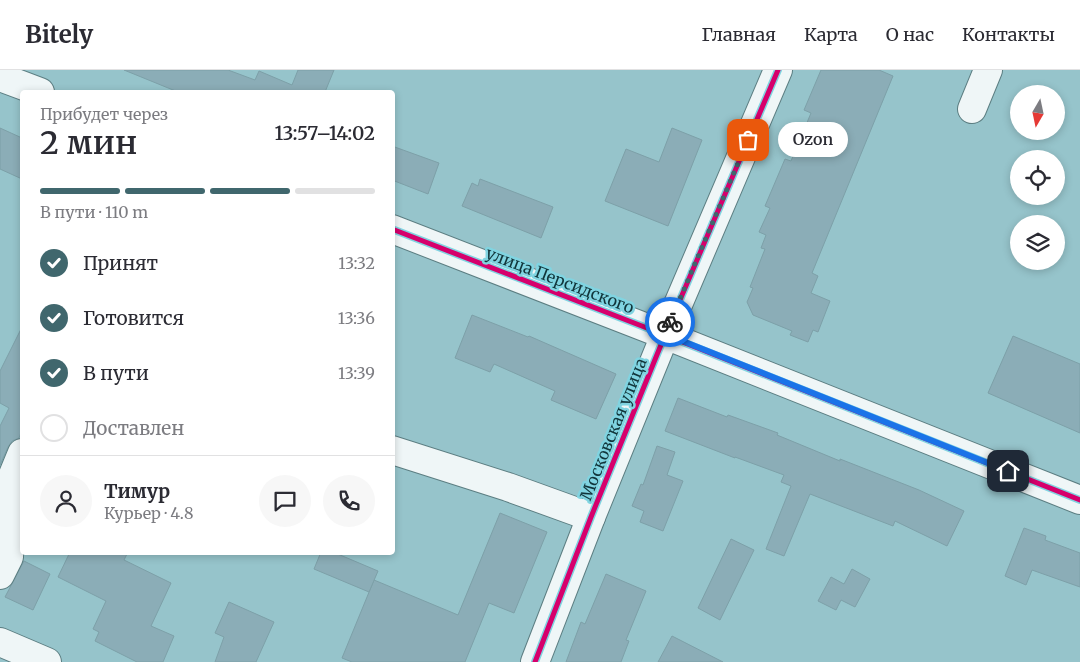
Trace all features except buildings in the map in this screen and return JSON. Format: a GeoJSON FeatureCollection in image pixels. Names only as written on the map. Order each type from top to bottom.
{"type":"FeatureCollection","features":[{"type":"Feature","properties":{"kind":"street","name":"Московская улица"},"geometry":{"type":"LineString","coordinates":[[535,662],[665,334],[778,70]]}},
{"type":"Feature","properties":{"kind":"street"},"geometry":{"type":"LineString","coordinates":[[972,109],[988,70]]}},
{"type":"Feature","properties":{"kind":"street"},"geometry":{"type":"LineString","coordinates":[[0,77],[35,90]]}},
{"type":"Feature","properties":{"kind":"street","name":"улица Персидского"},"geometry":{"type":"LineString","coordinates":[[395,230],[665,334],[1080,500]]}},
{"type":"Feature","properties":{"kind":"street"},"geometry":{"type":"LineString","coordinates":[[395,451],[508,486],[591,517]]}},
{"type":"Feature","properties":{"kind":"street"},"geometry":{"type":"LineString","coordinates":[[0,575],[9,557],[12,477],[20,459]]}},
{"type":"Feature","properties":{"kind":"street"},"geometry":{"type":"LineString","coordinates":[[0,642],[47,662]]}},
{"type":"Feature","properties":{"kind":"cycle path"},"geometry":{"type":"LineString","coordinates":[[535,662],[591,517],[665,335],[778,70]]}},
{"type":"Feature","properties":{"kind":"cycle path"},"geometry":{"type":"LineString","coordinates":[[395,230],[1080,500]]}},
{"type":"Feature","properties":{"kind":"way so far"},"geometry":{"type":"LineString","coordinates":[[670,322],[748,140]]}},
{"type":"Feature","properties":{"kind":"place","name":"Ozon"},"geometry":{"type":"Point","coordinates":[748,140]}},
{"type":"Feature","properties":{"kind":"route"},"geometry":{"type":"LineString","coordinates":[[670,322],[665,334],[1008,471]]}}]}
